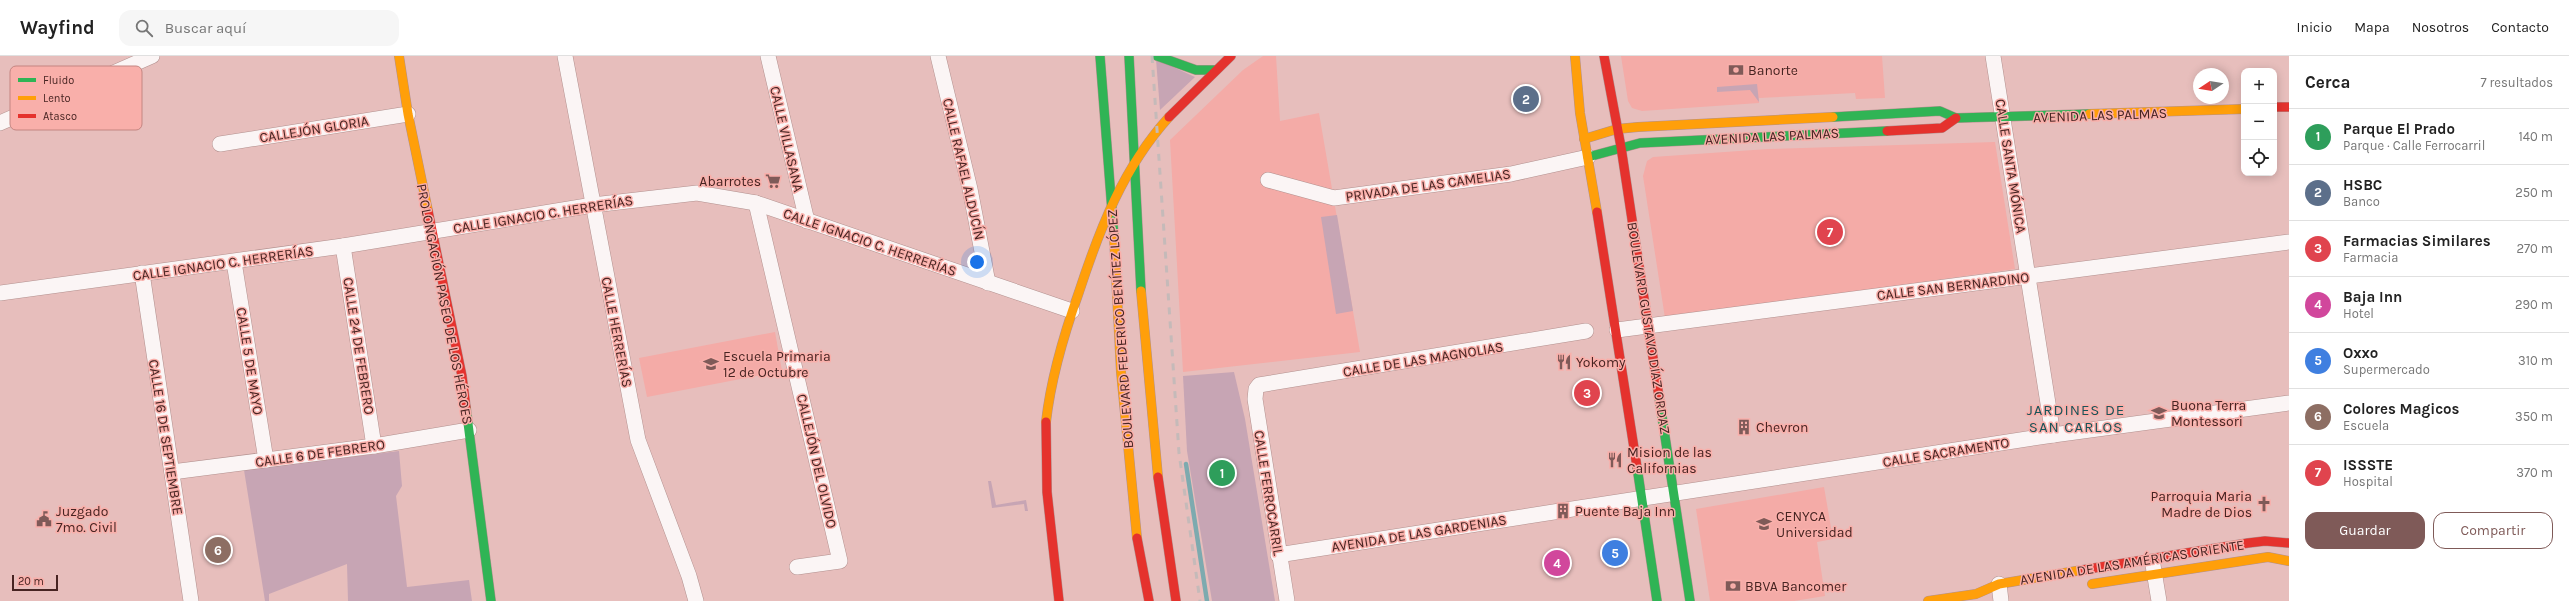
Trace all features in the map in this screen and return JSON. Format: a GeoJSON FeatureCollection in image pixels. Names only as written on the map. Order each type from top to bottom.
{"type":"FeatureCollection","features":[{"type":"Feature","properties":{"kind":"main road","name":"PROLONGACIÓN PASEO DE LOS HÉROES"},"geometry":{"type":"LineString","coordinates":[[398,56],[408,114],[434,232],[462,376],[491,601]]}},
{"type":"Feature","properties":{"kind":"main road","name":"BOULEVARD FEDERICO BENÍTEZ LÓPEZ"},"geometry":{"type":"LineString","coordinates":[[1100,56],[1106,147],[1112,203],[1121,372],[1134,524],[1149,601]]}},
{"type":"Feature","properties":{"kind":"main road","name":"BOULEVARD FEDERICO BENÍTEZ LÓPEZ"},"geometry":{"type":"LineString","coordinates":[[1129,56],[1134,161],[1150,404],[1163,525],[1176,601]]}},
{"type":"Feature","properties":{"kind":"main road"},"geometry":{"type":"LineString","coordinates":[[1157,56],[1196,70],[1215,70]]}},
{"type":"Feature","properties":{"kind":"main road"},"geometry":{"type":"LineString","coordinates":[[1059,601],[1049,497],[1046,426],[1057,359],[1072,310],[1098,234],[1134,161],[1157,132],[1215,70],[1231,56]]}},
{"type":"Feature","properties":{"kind":"main road"},"geometry":{"type":"LineString","coordinates":[[1575,56],[1584,139],[1617,330],[1657,601]]}},
{"type":"Feature","properties":{"kind":"main road","name":"BOULEVARD GUSTAVO DÍAZ ORDAZ"},"geometry":{"type":"LineString","coordinates":[[1604,56],[1621,147],[1690,601]]}},
{"type":"Feature","properties":{"kind":"main road"},"geometry":{"type":"LineString","coordinates":[[2277,108],[2289,107]]}},
{"type":"Feature","properties":{"kind":"main road","name":"AVENIDA LAS PALMAS"},"geometry":{"type":"LineString","coordinates":[[1584,139],[1617,129],[1940,111],[1956,118],[2003,118],[2241,109]]}},
{"type":"Feature","properties":{"kind":"main road","name":"AVENIDA LAS PALMAS"},"geometry":{"type":"LineString","coordinates":[[1588,157],[1640,143],[1791,134],[1942,128],[1956,118]]}},
{"type":"Feature","properties":{"kind":"main road","name":"AVENIDA DE LAS AMÉRICAS ORIENTE"},"geometry":{"type":"LineString","coordinates":[[2085,585],[2248,543],[2265,541],[2289,543]]}},
{"type":"Feature","properties":{"kind":"main road","name":"AVENIDA DE LAS AMÉRICAS ORIENTE"},"geometry":{"type":"LineString","coordinates":[[1928,601],[1976,594],[2002,595],[2154,567],[2268,557],[2289,561]]}},
{"type":"Feature","properties":{"kind":"main road","name":"AVENIDA DE LAS AMÉRICAS ORIENTE"},"geometry":{"type":"LineString","coordinates":[[1976,594],[2002,595]]}},
{"type":"Feature","properties":{"kind":"street","name":"CALLE HERRERÍAS"},"geometry":{"type":"LineString","coordinates":[[565,56],[638,440],[689,576],[696,601]]}},
{"type":"Feature","properties":{"kind":"street","name":"CALLE VILLASANA"},"geometry":{"type":"LineString","coordinates":[[768,56],[807,221]]}},
{"type":"Feature","properties":{"kind":"street","name":"CALLE RAFAEL ALDUCÍN"},"geometry":{"type":"LineString","coordinates":[[938,56],[970,189],[988,283]]}},
{"type":"Feature","properties":{"kind":"street","name":"CALLE SANTA MÓNICA"},"geometry":{"type":"LineString","coordinates":[[1994,56],[2053,436]]}},
{"type":"Feature","properties":{"kind":"street"},"geometry":{"type":"LineString","coordinates":[[125,66],[143,58]]}},
{"type":"Feature","properties":{"kind":"street","name":"CALLEJÓN GLORIA"},"geometry":{"type":"LineString","coordinates":[[220,144],[408,114]]}},
{"type":"Feature","properties":{"kind":"street"},"geometry":{"type":"LineString","coordinates":[[0,123],[10,118]]}},
{"type":"Feature","properties":{"kind":"street","name":"PRIVADA DE LAS CAMELIAS"},"geometry":{"type":"LineString","coordinates":[[1268,180],[1334,198],[1511,174],[1588,157]]}},
{"type":"Feature","properties":{"kind":"street","name":"CALLE IGNACIO C. HERRERÍAS"},"geometry":{"type":"LineString","coordinates":[[0,294],[343,246],[593,205],[697,193],[756,203],[988,283],[1072,310]]}},
{"type":"Feature","properties":{"kind":"street","name":"CALLEJÓN DEL OLVIDO"},"geometry":{"type":"LineString","coordinates":[[756,203],[840,561],[797,568]]}},
{"type":"Feature","properties":{"kind":"street","name":"CALLE SAN BERNARDINO"},"geometry":{"type":"LineString","coordinates":[[1617,330],[2289,242]]}},
{"type":"Feature","properties":{"kind":"street","name":"CALLE 24 DE FEBRERO"},"geometry":{"type":"LineString","coordinates":[[343,246],[374,446]]}},
{"type":"Feature","properties":{"kind":"street","name":"CALLE 5 DE MAYO"},"geometry":{"type":"LineString","coordinates":[[234,262],[266,460]]}},
{"type":"Feature","properties":{"kind":"street","name":"CALLE 16 DE SEPTIEMBRE"},"geometry":{"type":"LineString","coordinates":[[142,273],[191,601]]}},
{"type":"Feature","properties":{"kind":"street","name":"CALLE DE LAS MAGNOLIAS"},"geometry":{"type":"LineString","coordinates":[[1259,385],[1586,331]]}},
{"type":"Feature","properties":{"kind":"street","name":"CALLE FERROCARRIL"},"geometry":{"type":"LineString","coordinates":[[1259,385],[1256,389],[1255,399],[1278,555],[1287,601]]}},
{"type":"Feature","properties":{"kind":"street","name":"CALLE SACRAMENTO"},"geometry":{"type":"LineString","coordinates":[[1642,498],[2053,436],[2289,403]]}},
{"type":"Feature","properties":{"kind":"street","name":"CALLE 6 DE FEBRERO"},"geometry":{"type":"LineString","coordinates":[[172,472],[374,446],[469,430]]}},
{"type":"Feature","properties":{"kind":"street","name":"AVENIDA DE LAS GARDENIAS"},"geometry":{"type":"LineString","coordinates":[[1278,555],[1642,498]]}},
{"type":"Feature","properties":{"kind":"street"},"geometry":{"type":"LineString","coordinates":[[2154,567],[2159,601]]}},
{"type":"Feature","properties":{"kind":"shaded area"},"geometry":{"type":"Polygon","coordinates":[[[1263,56],[1276,56],[1280,121],[1319,113],[1360,352],[1183,372],[1170,140],[1243,70],[1263,56]]]}},
{"type":"Feature","properties":{"kind":"shaded area"},"geometry":{"type":"Polygon","coordinates":[[[1621,56],[1882,56],[1885,98],[1856,99],[1855,93],[1759,98],[1759,103],[1642,111],[1632,108],[1628,101],[1621,56]]]}},
{"type":"Feature","properties":{"kind":"shaded area"},"geometry":{"type":"Polygon","coordinates":[[[1156,59],[1195,77],[1160,110],[1156,59]]]}},
{"type":"Feature","properties":{"kind":"shaded area"},"geometry":{"type":"Polygon","coordinates":[[[1757,84],[1759,102],[1750,90],[1717,92],[1717,87],[1757,84]]]}},
{"type":"Feature","properties":{"kind":"shaded area"},"geometry":{"type":"Polygon","coordinates":[[[1995,142],[2015,269],[1665,318],[1643,176],[1647,161],[1653,157],[1768,149],[1995,142]]]}},
{"type":"Feature","properties":{"kind":"shaded area"},"geometry":{"type":"Polygon","coordinates":[[[1337,215],[1353,311],[1336,314],[1321,217],[1337,215]]]}},
{"type":"Feature","properties":{"kind":"shaded area","name":"Escuela Primaria 12 de Octubre"},"geometry":{"type":"Polygon","coordinates":[[[775,332],[782,371],[647,397],[639,358],[775,332]]]}},
{"type":"Feature","properties":{"kind":"shaded area"},"geometry":{"type":"Polygon","coordinates":[[[1234,372],[1245,419],[1275,601],[1212,601],[1187,451],[1183,376],[1234,372]]]}},
{"type":"Feature","properties":{"kind":"shaded area"},"geometry":{"type":"Polygon","coordinates":[[[399,451],[402,486],[396,496],[407,587],[469,580],[472,601],[348,601],[347,564],[269,594],[269,601],[265,601],[244,470],[399,451]]]}},
{"type":"Feature","properties":{"kind":"shaded area"},"geometry":{"type":"Polygon","coordinates":[[[988,481],[991,481],[996,505],[1026,500],[1028,511],[1025,511],[1024,504],[992,508],[988,481]]]}},
{"type":"Feature","properties":{"kind":"shaded area"},"geometry":{"type":"Polygon","coordinates":[[[1824,487],[1833,539],[1817,542],[1825,596],[1794,601],[1710,601],[1696,509],[1824,487]]]}},
{"type":"Feature","properties":{"kind":"waterway"},"geometry":{"type":"LineString","coordinates":[[1186,464],[1207,601]]}},
{"type":"Feature","properties":{"kind":"railway"},"geometry":{"type":"LineString","coordinates":[[1152,56],[1179,453],[1200,601]]}},
{"type":"Feature","properties":{"kind":"traffic: fast"},"geometry":{"type":"LineString","coordinates":[[1100,56],[1114,237]]}},
{"type":"Feature","properties":{"kind":"traffic: fast"},"geometry":{"type":"LineString","coordinates":[[1129,56],[1141,291]]}},
{"type":"Feature","properties":{"kind":"traffic: fast"},"geometry":{"type":"LineString","coordinates":[[1157,56],[1196,70],[1215,70]]}},
{"type":"Feature","properties":{"kind":"traffic: fast"},"geometry":{"type":"LineString","coordinates":[[1833,117],[1940,111],[1956,118],[2089,114]]}},
{"type":"Feature","properties":{"kind":"traffic: fast"},"geometry":{"type":"LineString","coordinates":[[1588,157],[1640,143],[1887,131]]}},
{"type":"Feature","properties":{"kind":"traffic: fast"},"geometry":{"type":"LineString","coordinates":[[1659,397],[1690,601]]}},
{"type":"Feature","properties":{"kind":"traffic: fast"},"geometry":{"type":"LineString","coordinates":[[466,408],[491,601]]}},
{"type":"Feature","properties":{"kind":"traffic: fast"},"geometry":{"type":"LineString","coordinates":[[1637,467],[1657,601]]}},
{"type":"Feature","properties":{"kind":"traffic: slow"},"geometry":{"type":"LineString","coordinates":[[399,56],[408,114],[428,211]]}},
{"type":"Feature","properties":{"kind":"traffic: slow"},"geometry":{"type":"LineString","coordinates":[[1575,56],[1580,113],[1597,212]]}},
{"type":"Feature","properties":{"kind":"traffic: slow"},"geometry":{"type":"LineString","coordinates":[[2089,114],[2241,109]]}},
{"type":"Feature","properties":{"kind":"traffic: slow"},"geometry":{"type":"LineString","coordinates":[[1046,422],[1051,389],[1063,340],[1095,245],[1115,200],[1138,157],[1169,117]]}},
{"type":"Feature","properties":{"kind":"traffic: slow"},"geometry":{"type":"LineString","coordinates":[[1584,139],[1617,129],[1638,127],[1833,117]]}},
{"type":"Feature","properties":{"kind":"traffic: slow"},"geometry":{"type":"LineString","coordinates":[[1114,237],[1121,372],[1137,538]]}},
{"type":"Feature","properties":{"kind":"traffic: slow"},"geometry":{"type":"LineString","coordinates":[[1141,291],[1158,477]]}},
{"type":"Feature","properties":{"kind":"traffic: slow"},"geometry":{"type":"LineString","coordinates":[[2092,584],[2268,557],[2289,561]]}},
{"type":"Feature","properties":{"kind":"traffic: slow"},"geometry":{"type":"LineString","coordinates":[[1928,601],[1976,594],[1999,584],[2082,570]]}},
{"type":"Feature","properties":{"kind":"traffic: jam"},"geometry":{"type":"LineString","coordinates":[[1169,117],[1231,56]]}},
{"type":"Feature","properties":{"kind":"traffic: jam"},"geometry":{"type":"LineString","coordinates":[[1604,56],[1621,147],[1659,397]]}},
{"type":"Feature","properties":{"kind":"traffic: jam"},"geometry":{"type":"LineString","coordinates":[[2277,107],[2289,107]]}},
{"type":"Feature","properties":{"kind":"traffic: jam"},"geometry":{"type":"LineString","coordinates":[[1887,131],[1942,128],[1956,118]]}},
{"type":"Feature","properties":{"kind":"traffic: jam"},"geometry":{"type":"LineString","coordinates":[[428,211],[462,376],[466,408]]}},
{"type":"Feature","properties":{"kind":"traffic: jam"},"geometry":{"type":"LineString","coordinates":[[1597,212],[1637,467]]}},
{"type":"Feature","properties":{"kind":"traffic: jam"},"geometry":{"type":"LineString","coordinates":[[1046,422],[1047,492],[1059,601]]}},
{"type":"Feature","properties":{"kind":"traffic: jam"},"geometry":{"type":"LineString","coordinates":[[1158,477],[1176,601]]}},
{"type":"Feature","properties":{"kind":"traffic: jam"},"geometry":{"type":"LineString","coordinates":[[1137,538],[1149,601]]}},
{"type":"Feature","properties":{"kind":"traffic: jam"},"geometry":{"type":"LineString","coordinates":[[2082,570],[2248,543],[2265,541],[2289,543]]}},
{"type":"Feature","properties":{"kind":"place","name":"Banorte"},"geometry":{"type":"Point","coordinates":[1736,70]}},
{"type":"Feature","properties":{"kind":"place","name":"HSBC"},"geometry":{"type":"Point","coordinates":[1526,99]}},
{"type":"Feature","properties":{"kind":"place","name":"Abarrotes"},"geometry":{"type":"Point","coordinates":[773,181]}},
{"type":"Feature","properties":{"kind":"place","name":"ISSSTE"},"geometry":{"type":"Point","coordinates":[1830,232]}},
{"type":"Feature","properties":{"kind":"place","name":"Yokomy"},"geometry":{"type":"Point","coordinates":[1564,362]}},
{"type":"Feature","properties":{"kind":"place","name":"Escuela Primaria 12 de Octubre"},"geometry":{"type":"Point","coordinates":[711,364]}},
{"type":"Feature","properties":{"kind":"place","name":"Farmacias Similares"},"geometry":{"type":"Point","coordinates":[1587,393]}},
{"type":"Feature","properties":{"kind":"place","name":"Buona Terra Montessori"},"geometry":{"type":"Point","coordinates":[2159,413]}},
{"type":"Feature","properties":{"kind":"place","name":"Chevron"},"geometry":{"type":"Point","coordinates":[1744,427]}},
{"type":"Feature","properties":{"kind":"place","name":"Mision de las Californias"},"geometry":{"type":"Point","coordinates":[1615,460]}},
{"type":"Feature","properties":{"kind":"place","name":"Parque El Prado"},"geometry":{"type":"Point","coordinates":[1222,473]}},
{"type":"Feature","properties":{"kind":"place","name":"Parroquia Maria Madre de Dios"},"geometry":{"type":"Point","coordinates":[2264,504]}},
{"type":"Feature","properties":{"kind":"place","name":"Puente Baja Inn"},"geometry":{"type":"Point","coordinates":[1563,511]}},
{"type":"Feature","properties":{"kind":"place","name":"Juzgado 7mo. Civil"},"geometry":{"type":"Point","coordinates":[44,519]}},
{"type":"Feature","properties":{"kind":"place","name":"CENYCA Universidad"},"geometry":{"type":"Point","coordinates":[1764,524]}},
{"type":"Feature","properties":{"kind":"place","name":"Colores Magicos"},"geometry":{"type":"Point","coordinates":[218,550]}},
{"type":"Feature","properties":{"kind":"place","name":"Oxxo"},"geometry":{"type":"Point","coordinates":[1615,553]}},
{"type":"Feature","properties":{"kind":"place","name":"Baja Inn"},"geometry":{"type":"Point","coordinates":[1557,563]}},
{"type":"Feature","properties":{"kind":"place","name":"BBVA Bancomer"},"geometry":{"type":"Point","coordinates":[1733,586]}},
{"type":"Feature","properties":{"kind":"district","name":"JARDINES DE SAN CARLOS"},"geometry":{"type":"Point","coordinates":[2076,418]}}]}
